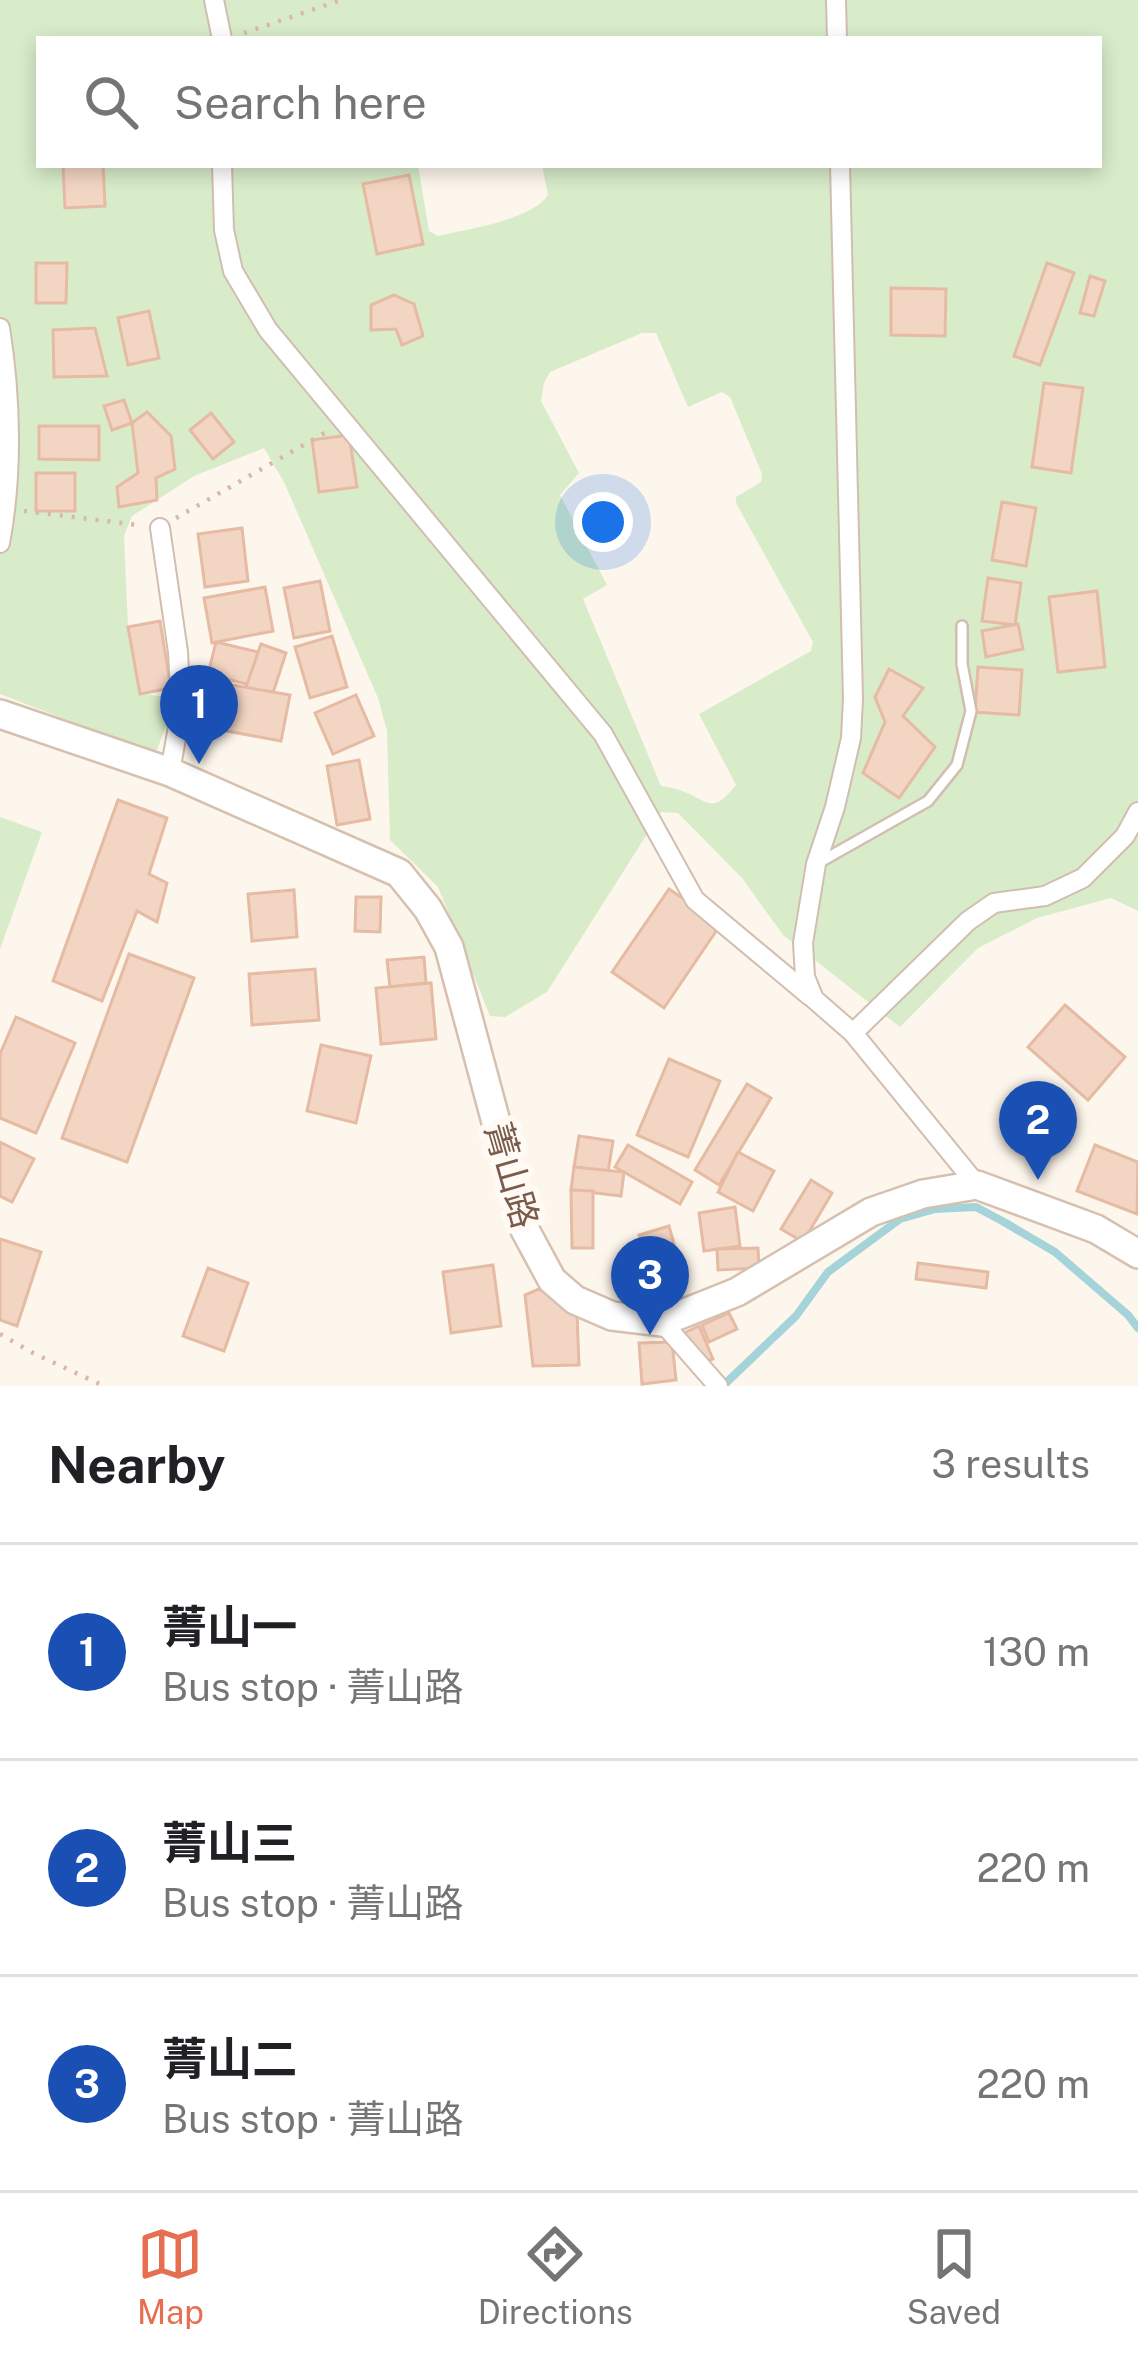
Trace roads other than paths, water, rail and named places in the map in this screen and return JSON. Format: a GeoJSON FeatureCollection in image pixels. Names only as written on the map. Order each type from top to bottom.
{"type":"FeatureCollection","features":[{"type":"Feature","properties":{"kind":"street"},"geometry":{"type":"LineString","coordinates":[[214,0],[223,36]]}},
{"type":"Feature","properties":{"kind":"street"},"geometry":{"type":"LineString","coordinates":[[836,0],[837,36]]}},
{"type":"Feature","properties":{"kind":"street"},"geometry":{"type":"LineString","coordinates":[[222,168],[224,230],[233,271],[268,330],[603,734],[695,900],[854,1034],[977,1185]]}},
{"type":"Feature","properties":{"kind":"street"},"geometry":{"type":"LineString","coordinates":[[814,999],[805,976],[803,943],[816,864],[851,738],[853,699],[840,168]]}},
{"type":"Feature","properties":{"kind":"street"},"geometry":{"type":"LineString","coordinates":[[0,328],[8,378],[6,509],[0,543]]}},
{"type":"Feature","properties":{"kind":"street"},"geometry":{"type":"LineString","coordinates":[[160,528],[178,652],[181,710],[170,772]]}},
{"type":"Feature","properties":{"kind":"street","name":"菁山路"},"geometry":{"type":"LineString","coordinates":[[0,714],[170,772],[399,873],[428,909],[449,947],[525,1230],[551,1280],[574,1300],[612,1316],[662,1322]]}},
{"type":"Feature","properties":{"kind":"street"},"geometry":{"type":"LineString","coordinates":[[854,1034],[968,922],[994,904],[1045,896],[1083,878],[1125,836],[1138,812]]}},
{"type":"Feature","properties":{"kind":"street"},"geometry":{"type":"LineString","coordinates":[[718,1386],[662,1322],[737,1292],[872,1212],[923,1194],[977,1185],[1096,1229],[1138,1254]]}},
{"type":"Feature","properties":{"kind":"lane"},"geometry":{"type":"LineString","coordinates":[[816,864],[928,801],[957,765],[971,711],[962,664],[962,626]]}},
{"type":"Feature","properties":{"kind":"waterway"},"geometry":{"type":"LineString","coordinates":[[727,1382],[796,1316],[828,1272],[900,1219],[935,1209],[976,1207],[1004,1222],[1055,1252],[1138,1328]]}},
{"type":"Feature","properties":{"kind":"place","name":"菁山一"},"geometry":{"type":"Point","coordinates":[199,764]}},
{"type":"Feature","properties":{"kind":"place","name":"菁山三"},"geometry":{"type":"Point","coordinates":[1038,1180]}},
{"type":"Feature","properties":{"kind":"place","name":"菁山二"},"geometry":{"type":"Point","coordinates":[650,1335]}}]}
